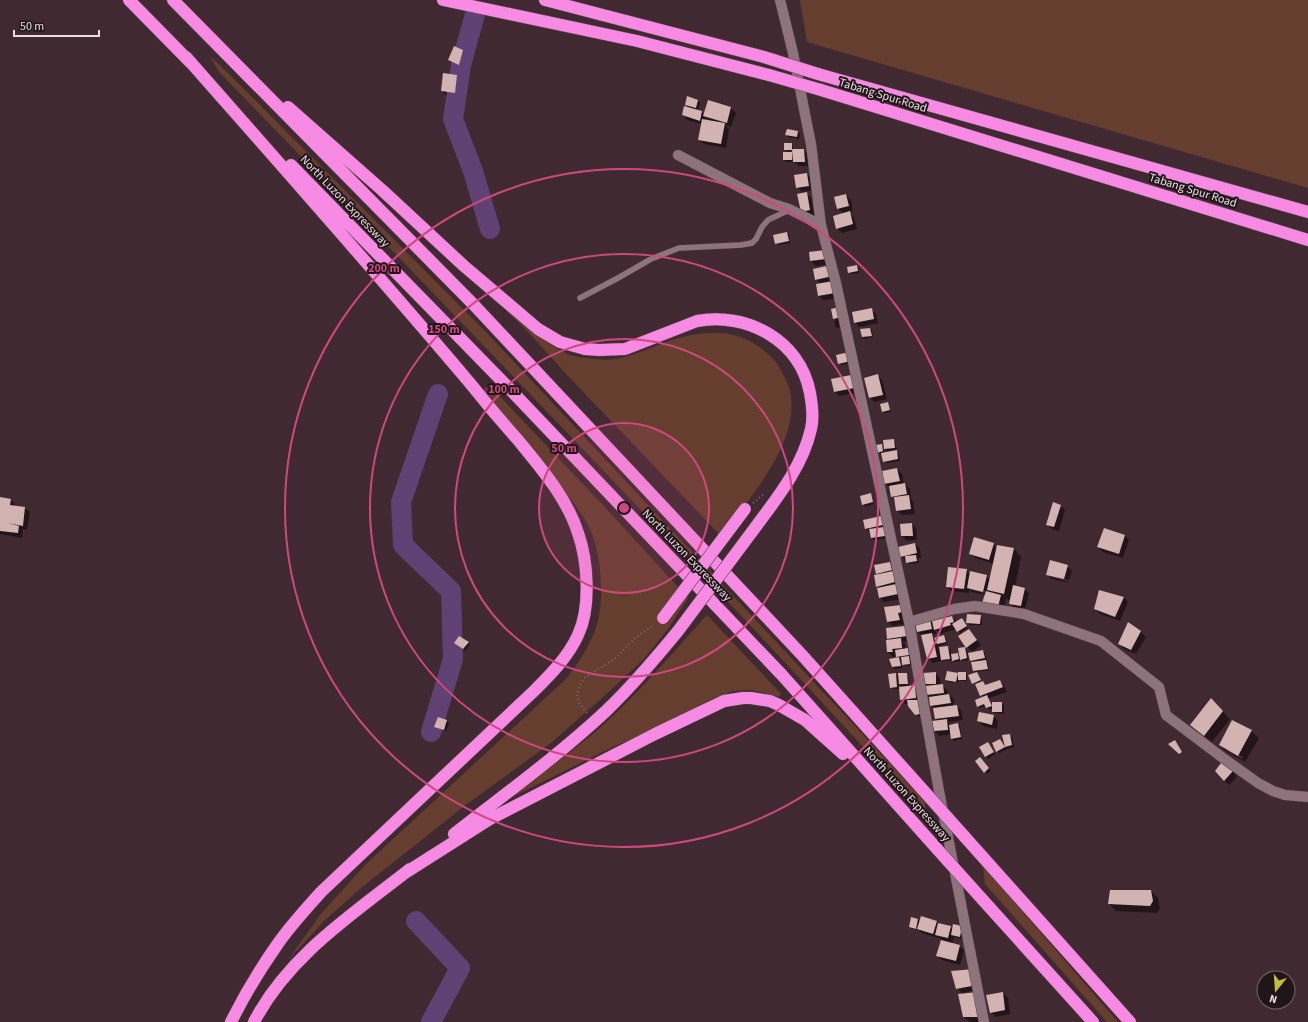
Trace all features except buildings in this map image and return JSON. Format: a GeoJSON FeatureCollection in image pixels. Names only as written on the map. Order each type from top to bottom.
{"type":"FeatureCollection","features":[{"type":"Feature","properties":{"kind":"highway","name":"North Luzon Expressway"},"geometry":{"type":"LineString","coordinates":[[129,0],[497,376],[776,669],[1093,1022]]}},
{"type":"Feature","properties":{"kind":"highway","name":"North Luzon Expressway"},"geometry":{"type":"LineString","coordinates":[[173,0],[474,305],[802,655],[1130,1022]]}},
{"type":"Feature","properties":{"kind":"highway","name":"Tabang Spur Road"},"geometry":{"type":"LineString","coordinates":[[443,0],[637,41],[769,75],[1308,240]]}},
{"type":"Feature","properties":{"kind":"highway","name":"Tabang Spur Road"},"geometry":{"type":"LineString","coordinates":[[545,0],[764,57],[818,74],[1308,212]]}},
{"type":"Feature","properties":{"kind":"highway"},"geometry":{"type":"LineString","coordinates":[[203,30],[382,190],[464,266],[538,329],[555,340],[573,347],[615,350],[625,349],[639,344],[696,321],[721,319],[747,324],[771,335],[791,353],[802,368],[808,383],[812,400],[813,414],[811,428],[802,456],[795,471],[775,502],[678,631],[628,689],[578,736],[352,914],[294,965],[273,991],[254,1022]]}},
{"type":"Feature","properties":{"kind":"highway"},"geometry":{"type":"LineString","coordinates":[[186,57],[457,368],[538,465],[556,490],[571,516],[578,533],[587,578],[585,607],[581,628],[574,643],[561,662],[534,691],[321,892],[277,945],[230,1022]]}},
{"type":"Feature","properties":{"kind":"highway"},"geometry":{"type":"LineString","coordinates":[[663,618],[745,509]]}},
{"type":"Feature","properties":{"kind":"highway"},"geometry":{"type":"LineString","coordinates":[[404,873],[490,819],[580,772],[713,706],[743,698],[774,703],[795,713],[805,720],[907,816]]}},
{"type":"Feature","properties":{"kind":"street"},"geometry":{"type":"LineString","coordinates":[[780,0],[794,53],[822,225],[838,291],[909,622],[939,791],[984,1022]]}},
{"type":"Feature","properties":{"kind":"street"},"geometry":{"type":"LineString","coordinates":[[678,154],[770,203],[822,225]]}},
{"type":"Feature","properties":{"kind":"street"},"geometry":{"type":"LineString","coordinates":[[909,622],[954,609],[975,606],[1024,614],[1101,641],[1159,687],[1166,714],[1222,758],[1258,783],[1273,791],[1308,797]]}},
{"type":"Feature","properties":{"kind":"lane"},"geometry":{"type":"LineString","coordinates":[[580,298],[651,259],[679,248],[741,245],[752,243],[768,220],[789,210]]}},
{"type":"Feature","properties":{"kind":"path"},"geometry":{"type":"LineString","coordinates":[[606,711],[594,714],[586,712],[579,703],[578,694],[580,685],[584,678],[617,657],[635,638],[663,618]]}},
{"type":"Feature","properties":{"kind":"shaded area"},"geometry":{"type":"Polygon","coordinates":[[[800,0],[1308,0],[1308,188],[807,42],[800,0]]]}},
{"type":"Feature","properties":{"kind":"shaded area"},"geometry":{"type":"Polygon","coordinates":[[[210,56],[488,334],[925,801],[926,816],[679,550],[219,72],[210,56]]]}},
{"type":"Feature","properties":{"kind":"shaded area"},"geometry":{"type":"Polygon","coordinates":[[[480,284],[534,332],[555,347],[570,355],[592,359],[615,359],[678,338],[700,334],[724,333],[735,335],[756,345],[775,361],[784,376],[791,396],[791,418],[785,439],[775,461],[762,482],[721,536],[567,375],[529,333],[480,284]]]}},
{"type":"Feature","properties":{"kind":"shaded area"},"geometry":{"type":"Polygon","coordinates":[[[489,385],[602,504],[688,598],[668,629],[643,660],[602,698],[551,743],[467,804],[361,888],[325,920],[288,960],[320,915],[366,864],[567,678],[595,631],[600,608],[601,582],[598,557],[590,529],[570,498],[483,390],[489,385]]]}},
{"type":"Feature","properties":{"kind":"shaded area"},"geometry":{"type":"Polygon","coordinates":[[[707,615],[781,694],[779,697],[752,690],[733,691],[712,699],[659,727],[613,747],[516,795],[515,792],[581,743],[616,713],[643,686],[707,615]]]}},
{"type":"Feature","properties":{"kind":"shaded area"},"geometry":{"type":"Polygon","coordinates":[[[983,866],[1118,1022],[1107,1022],[985,884],[983,866]]]}},
{"type":"Feature","properties":{"kind":"waterway"},"geometry":{"type":"LineString","coordinates":[[475,14],[461,65],[453,119],[473,171],[490,229]]}},
{"type":"Feature","properties":{"kind":"waterway"},"geometry":{"type":"LineString","coordinates":[[431,732],[453,659],[451,591],[403,545],[401,502],[438,394]]}},
{"type":"Feature","properties":{"kind":"waterway"},"geometry":{"type":"LineString","coordinates":[[416,921],[460,968],[431,1022]]}}]}
